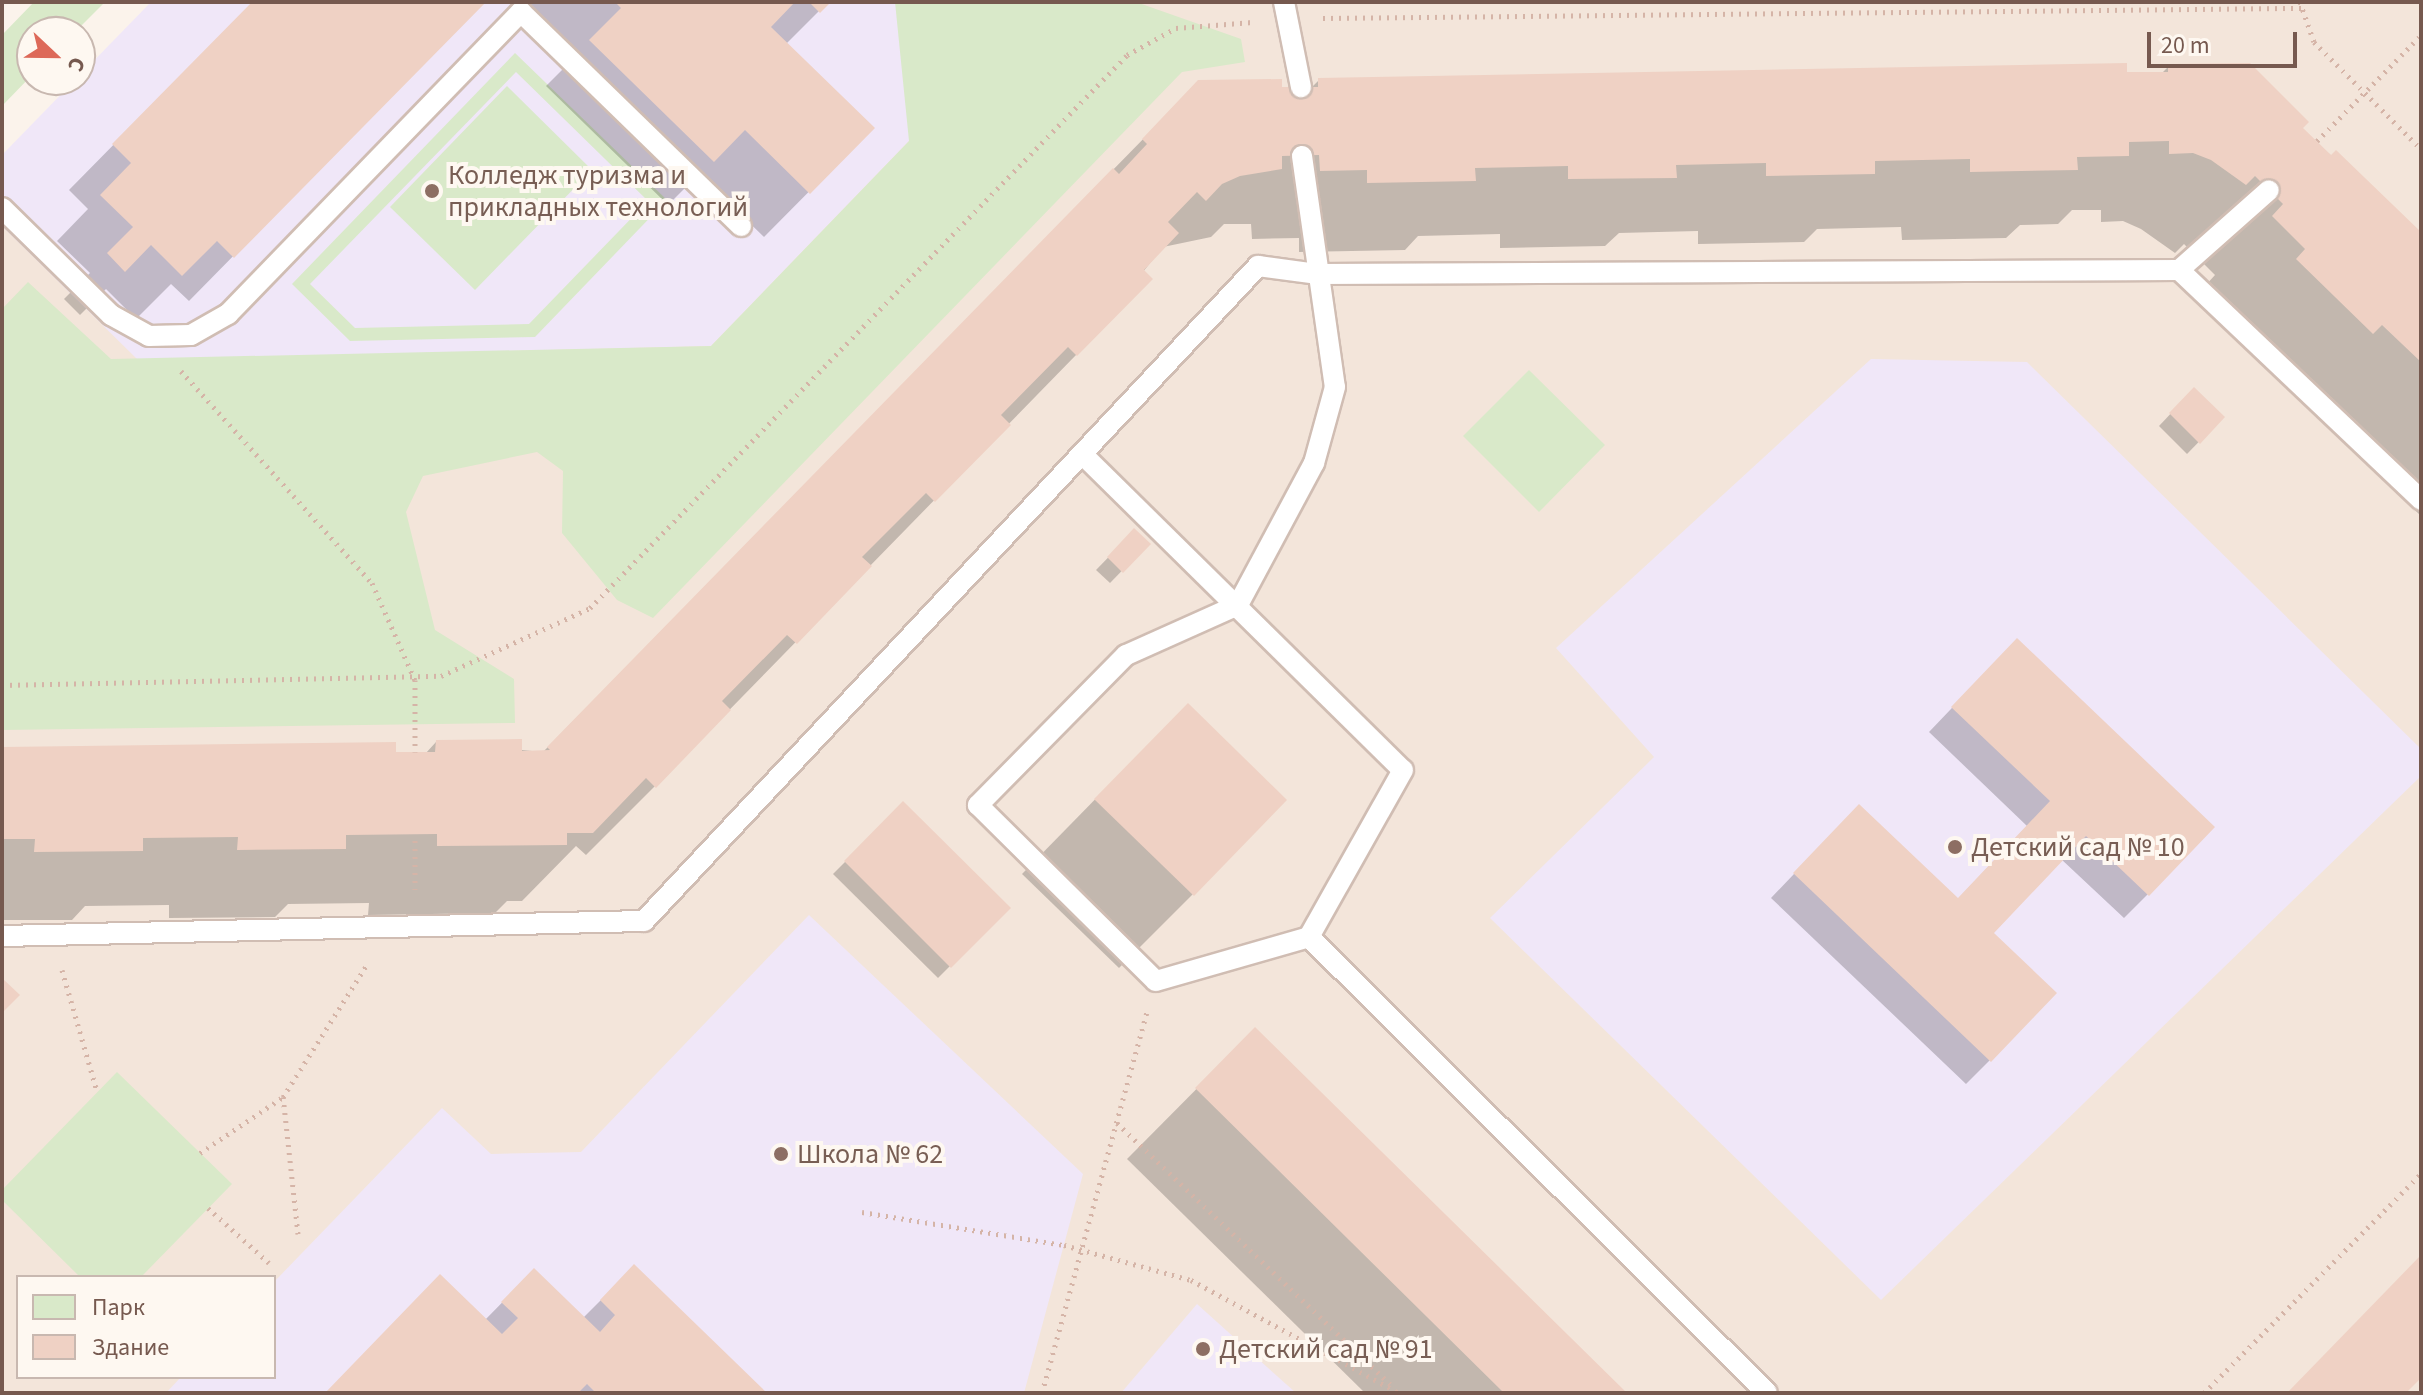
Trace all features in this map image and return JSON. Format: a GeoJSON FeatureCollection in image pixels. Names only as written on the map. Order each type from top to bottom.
{"type":"FeatureCollection","features":[{"type":"Feature","properties":{"kind":"lane"},"geometry":{"type":"LineString","coordinates":[[1288,10],[1301,87]]}},
{"type":"Feature","properties":{"kind":"lane"},"geometry":{"type":"LineString","coordinates":[[2,208],[111,315],[149,336],[191,335],[228,314],[521,12],[741,226]]}},
{"type":"Feature","properties":{"kind":"lane"},"geometry":{"type":"LineString","coordinates":[[1082,454],[1238,605],[1403,770],[1309,937],[1156,981],[978,805],[1126,655],[1238,605],[1314,463],[1335,387],[1302,156]]}},
{"type":"Feature","properties":{"kind":"lane"},"geometry":{"type":"LineString","coordinates":[[2,936],[644,921],[1258,266],[1318,274],[2179,270],[2269,190]]}},
{"type":"Feature","properties":{"kind":"lane"},"geometry":{"type":"LineString","coordinates":[[2179,270],[2421,500]]}},
{"type":"Feature","properties":{"kind":"lane"},"geometry":{"type":"LineString","coordinates":[[1309,937],[1767,1393]]}},
{"type":"Feature","properties":{"kind":"path"},"geometry":{"type":"LineString","coordinates":[[2,685],[415,680],[441,676],[590,608],[1127,55],[1176,28],[1288,10],[2301,5],[2314,42],[2421,149]]}},
{"type":"Feature","properties":{"kind":"path"},"geometry":{"type":"LineString","coordinates":[[2317,141],[2421,35]]}},
{"type":"Feature","properties":{"kind":"path"},"geometry":{"type":"LineString","coordinates":[[149,336],[372,583],[415,680],[415,752]]}},
{"type":"Feature","properties":{"kind":"path"},"geometry":{"type":"LineString","coordinates":[[414,926],[415,835]]}},
{"type":"Feature","properties":{"kind":"path"},"geometry":{"type":"LineString","coordinates":[[200,1153],[283,1097],[392,925]]}},
{"type":"Feature","properties":{"kind":"path"},"geometry":{"type":"LineString","coordinates":[[51,935],[97,1091]]}},
{"type":"Feature","properties":{"kind":"path"},"geometry":{"type":"LineString","coordinates":[[1042,1393],[1156,981]]}},
{"type":"Feature","properties":{"kind":"path"},"geometry":{"type":"LineString","coordinates":[[283,1097],[298,1234]]}},
{"type":"Feature","properties":{"kind":"path"},"geometry":{"type":"LineString","coordinates":[[1117,1123],[1399,1393]]}},
{"type":"Feature","properties":{"kind":"path"},"geometry":{"type":"LineString","coordinates":[[2204,1393],[2421,1174]]}},
{"type":"Feature","properties":{"kind":"path"},"geometry":{"type":"LineString","coordinates":[[208,1208],[269,1263]]}},
{"type":"Feature","properties":{"kind":"path"},"geometry":{"type":"LineString","coordinates":[[862,1212],[1081,1251],[1191,1280],[1399,1393]]}},
{"type":"Feature","properties":{"kind":"shaded area","name":"Колледж туризма и прикладных технологий"},"geometry":{"type":"Polygon","coordinates":[[[151,2],[950,2],[909,141],[711,346],[138,360],[2,226],[2,155],[59,96],[96,96],[96,58],[151,2]]]}},
{"type":"Feature","properties":{"kind":"shaded area"},"geometry":{"type":"Polygon","coordinates":[[[201,2],[2421,2],[2421,1393],[2,1393],[2,204],[201,2]]]}},
{"type":"Feature","properties":{"kind":"shaded area","name":"Детский сад № 10"},"geometry":{"type":"Polygon","coordinates":[[[1871,359],[2027,362],[2421,749],[2421,776],[1881,1300],[1490,918],[1654,757],[1556,648],[1871,359]]]}},
{"type":"Feature","properties":{"kind":"shaded area","name":"Школа № 62"},"geometry":{"type":"Polygon","coordinates":[[[809,915],[1083,1174],[1024,1393],[166,1393],[179,1379],[276,1379],[276,1280],[442,1108],[491,1154],[581,1152],[809,915]]]}},
{"type":"Feature","properties":{"kind":"shaded area","name":"Детский сад № 91"},"geometry":{"type":"Polygon","coordinates":[[[1197,1304],[1296,1393],[1121,1393],[1197,1304]]]}},
{"type":"Feature","properties":{"kind":"green space"},"geometry":{"type":"Polygon","coordinates":[[[34,2],[105,2],[91,16],[20,16],[34,2]]]}},
{"type":"Feature","properties":{"kind":"green space"},"geometry":{"type":"Polygon","coordinates":[[[895,2],[1136,2],[1241,39],[1245,62],[1182,72],[653,618],[617,600],[562,533],[563,471],[537,452],[423,476],[406,512],[435,630],[514,679],[515,723],[2,730],[2,309],[28,282],[111,359],[711,346],[909,141],[895,2]]]}},
{"type":"Feature","properties":{"kind":"green space"},"geometry":{"type":"Polygon","coordinates":[[[16,21],[16,92],[2,106],[2,35],[16,21]]]}},
{"type":"Feature","properties":{"kind":"green space"},"geometry":{"type":"Polygon","coordinates":[[[515,53],[667,200],[535,337],[350,341],[292,284],[515,53]],[[516,72],[310,284],[355,328],[529,324],[648,201],[516,72]]]}},
{"type":"Feature","properties":{"kind":"green space"},"geometry":{"type":"Polygon","coordinates":[[[507,86],[592,170],[475,290],[390,207],[507,86]]]}},
{"type":"Feature","properties":{"kind":"green space"},"geometry":{"type":"Polygon","coordinates":[[[1529,370],[1605,445],[1539,512],[1463,436],[1529,370]]]}},
{"type":"Feature","properties":{"kind":"green space"},"geometry":{"type":"Polygon","coordinates":[[[117,1072],[232,1184],[143,1275],[78,1275],[2,1200],[2,1190],[117,1072]]]}},
{"type":"Feature","properties":{"kind":"building"},"geometry":{"type":"Polygon","coordinates":[[[252,2],[486,2],[234,258],[217,241],[182,276],[151,245],[125,272],[107,253],[133,227],[100,195],[131,163],[112,144],[252,2]]]}},
{"type":"Feature","properties":{"kind":"building"},"geometry":{"type":"Polygon","coordinates":[[[615,2],[795,2],[771,27],[875,128],[810,194],[745,130],[714,162],[589,40],[621,8],[615,2]]]}},
{"type":"Feature","properties":{"kind":"building"},"geometry":{"type":"Polygon","coordinates":[[[809,2],[831,2],[820,13],[809,2]]]}},
{"type":"Feature","properties":{"kind":"building"},"geometry":{"type":"Polygon","coordinates":[[[2127,63],[2127,72],[2168,72],[2168,64],[2250,63],[2309,122],[2303,128],[2331,155],[2336,150],[2421,232],[2421,362],[2382,325],[2373,334],[2296,259],[2305,249],[2272,216],[2283,204],[2255,176],[2246,185],[2211,160],[2193,153],[2169,154],[2169,141],[2129,142],[2129,156],[2077,157],[2078,170],[1970,172],[1970,159],[1875,161],[1875,174],[1766,176],[1766,163],[1676,165],[1677,178],[1568,179],[1568,166],[1475,168],[1476,181],[1367,183],[1367,170],[1320,171],[1319,155],[1282,156],[1282,169],[1240,176],[1222,184],[1206,201],[1197,192],[1168,222],[1179,233],[1144,270],[1153,279],[1077,356],[1068,347],[1001,415],[1011,425],[935,502],[926,493],[862,557],[872,566],[797,644],[787,635],[722,701],[731,710],[656,788],[646,778],[593,833],[567,833],[567,845],[437,846],[437,834],[346,835],[346,849],[237,850],[238,837],[143,838],[143,851],[34,852],[35,839],[2,839],[2,747],[396,742],[396,752],[435,752],[436,740],[522,739],[522,751],[550,750],[547,747],[1113,168],[1119,174],[1147,144],[1142,139],[1198,80],[1282,79],[1282,87],[1318,87],[1318,78],[2127,63]]]}},
{"type":"Feature","properties":{"kind":"building"},"geometry":{"type":"Polygon","coordinates":[[[2194,387],[2225,417],[2200,444],[2169,413],[2194,387]]]}},
{"type":"Feature","properties":{"kind":"building"},"geometry":{"type":"Polygon","coordinates":[[[1134,528],[1151,544],[1123,573],[1107,557],[1134,528]]]}},
{"type":"Feature","properties":{"kind":"building"},"geometry":{"type":"Polygon","coordinates":[[[2017,638],[2215,827],[2149,896],[2086,836],[1994,933],[2057,993],[1991,1062],[1793,873],[1859,804],[1958,898],[2050,801],[1951,707],[2017,638]]]}},
{"type":"Feature","properties":{"kind":"building"},"geometry":{"type":"Polygon","coordinates":[[[1188,703],[1287,800],[1194,896],[1094,799],[1188,703]]]}},
{"type":"Feature","properties":{"kind":"building"},"geometry":{"type":"Polygon","coordinates":[[[903,801],[1011,908],[951,968],[844,861],[903,801]]]}},
{"type":"Feature","properties":{"kind":"building"},"geometry":{"type":"Polygon","coordinates":[[[2,978],[20,995],[2,1013],[2,978]]]}},
{"type":"Feature","properties":{"kind":"building"},"geometry":{"type":"Polygon","coordinates":[[[1255,1027],[1627,1393],[1504,1393],[1195,1088],[1255,1027]]]}},
{"type":"Feature","properties":{"kind":"building"},"geometry":{"type":"Polygon","coordinates":[[[2421,1255],[2421,1378],[2406,1393],[2287,1393],[2421,1255]]]}},
{"type":"Feature","properties":{"kind":"building"},"geometry":{"type":"Polygon","coordinates":[[[634,1264],[767,1393],[596,1393],[587,1384],[578,1393],[325,1393],[440,1274],[502,1334],[518,1318],[501,1302],[534,1268],[600,1332],[615,1315],[600,1300],[634,1264]]]}},
{"type":"Feature","properties":{"kind":"place","name":"Колледж туризма и прикладных технологий"},"geometry":{"type":"Point","coordinates":[432,191]}},
{"type":"Feature","properties":{"kind":"place","name":"Детский сад № 10"},"geometry":{"type":"Point","coordinates":[1955,847]}},
{"type":"Feature","properties":{"kind":"place","name":"Школа № 62"},"geometry":{"type":"Point","coordinates":[781,1154]}},
{"type":"Feature","properties":{"kind":"place","name":"Детский сад № 91"},"geometry":{"type":"Point","coordinates":[1203,1349]}}]}
